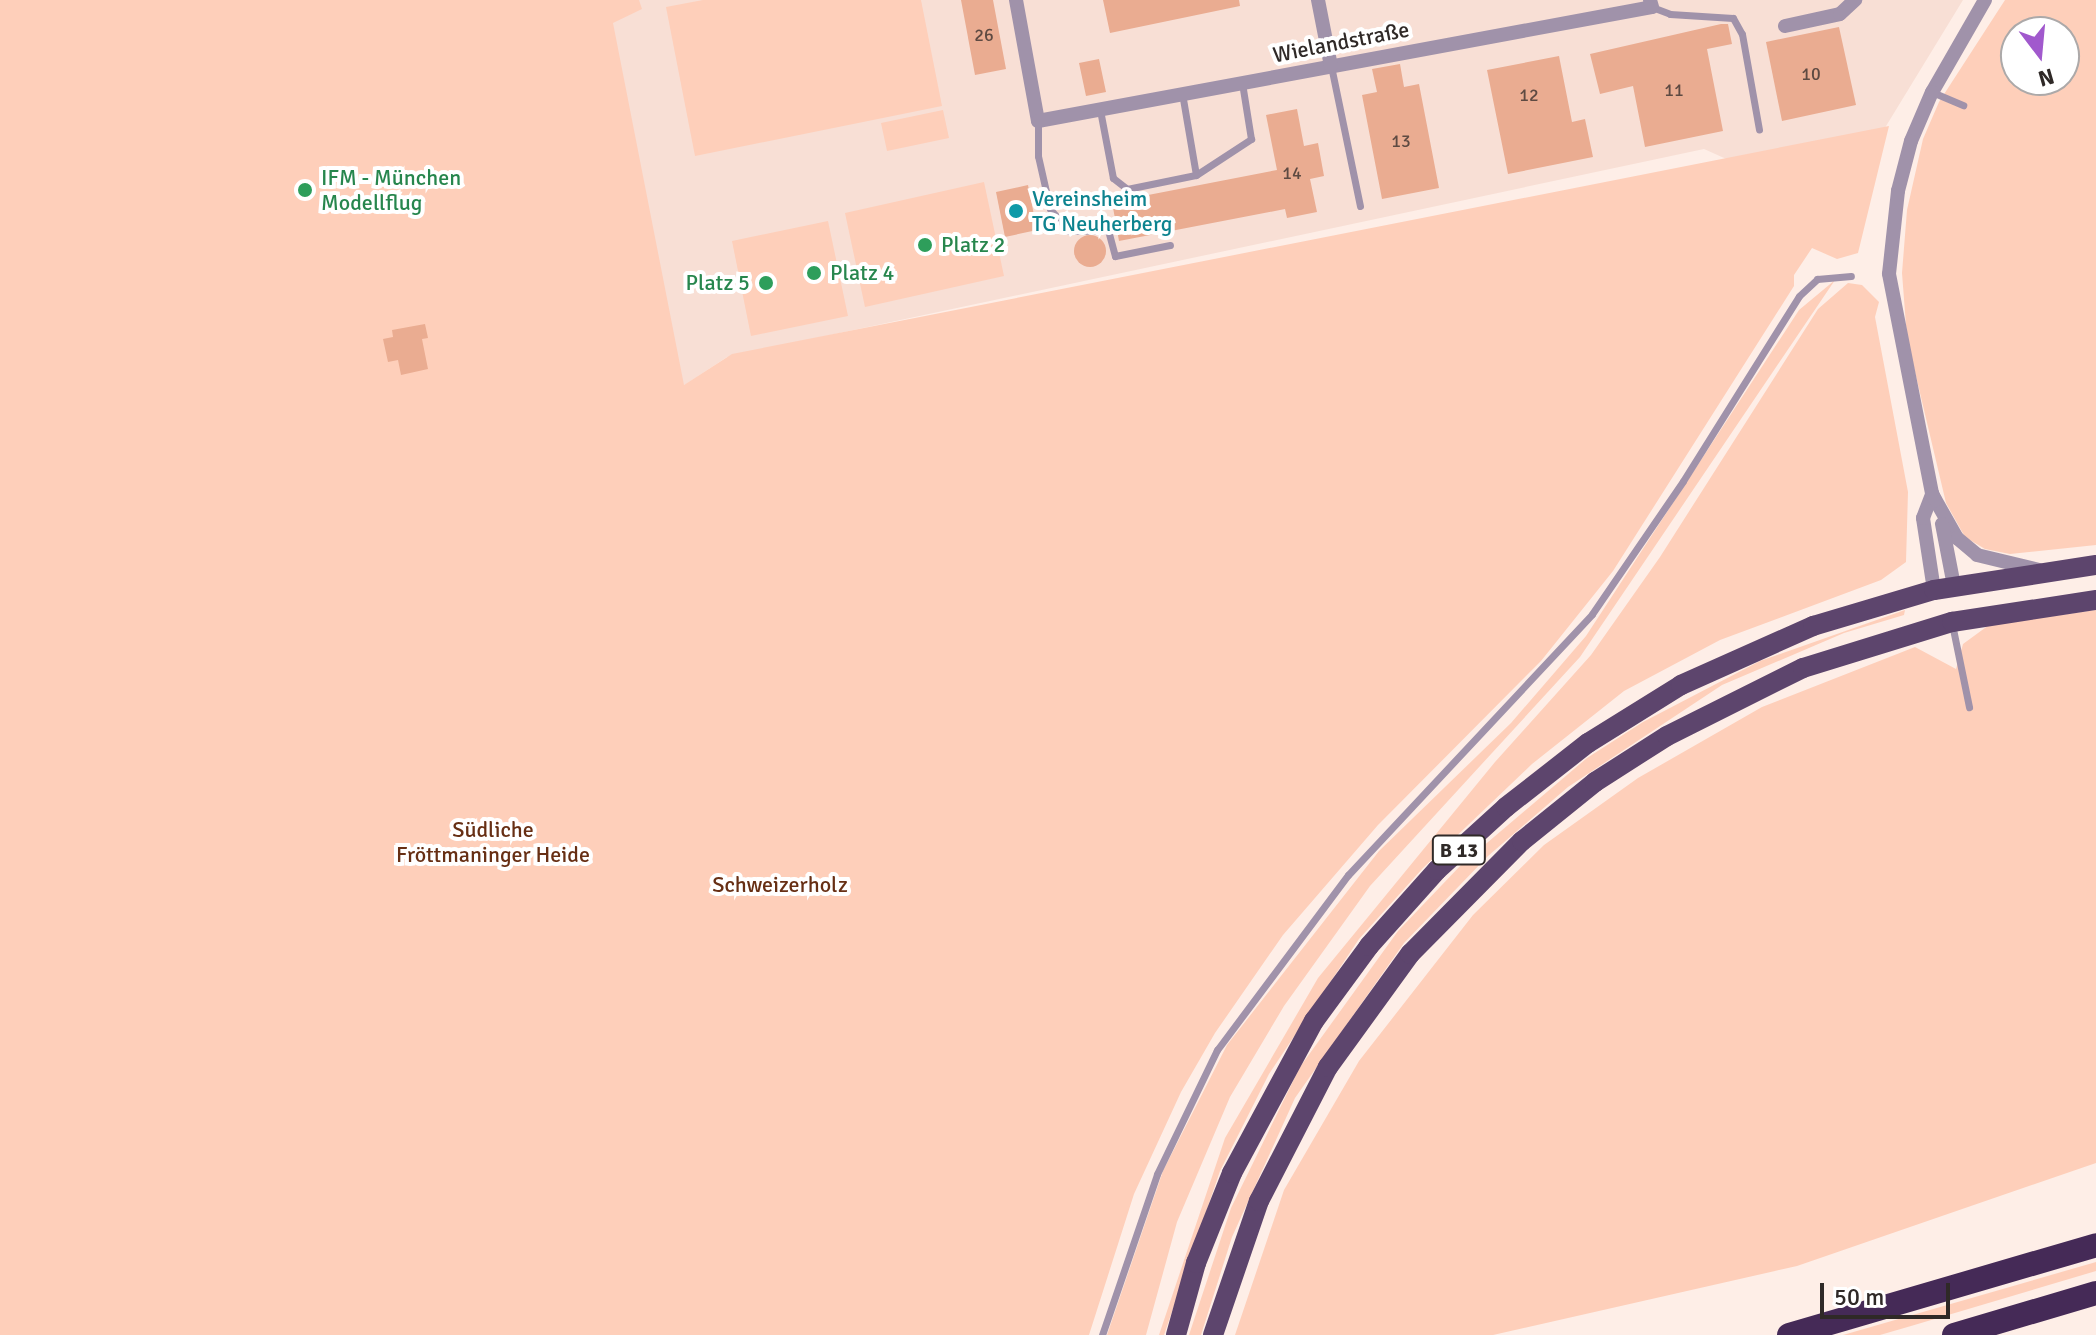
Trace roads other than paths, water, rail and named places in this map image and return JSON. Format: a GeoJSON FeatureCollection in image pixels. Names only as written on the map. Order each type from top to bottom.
{"type":"FeatureCollection","features":[{"type":"Feature","properties":{"kind":"highway"},"geometry":{"type":"LineString","coordinates":[[1789,1335],[2096,1245]]}},
{"type":"Feature","properties":{"kind":"highway"},"geometry":{"type":"LineString","coordinates":[[1954,1335],[2096,1293]]}},
{"type":"Feature","properties":{"kind":"main road","name":"B 13"},"geometry":{"type":"LineString","coordinates":[[1176,1335],[1196,1263],[1227,1186],[1277,1082],[1369,946],[1437,870],[1588,743],[1681,685],[1813,626],[1944,588],[2039,570],[2096,565]]}},
{"type":"Feature","properties":{"kind":"main road"},"geometry":{"type":"LineString","coordinates":[[1944,588],[1952,622]]}},
{"type":"Feature","properties":{"kind":"main road","name":"B 13"},"geometry":{"type":"LineString","coordinates":[[1213,1335],[1259,1201],[1328,1067],[1410,954],[1487,872],[1595,782],[1731,701],[1803,668],[1952,622],[2096,600]]}},
{"type":"Feature","properties":{"kind":"street"},"geometry":{"type":"LineString","coordinates":[[1016,0],[1038,121]]}},
{"type":"Feature","properties":{"kind":"street"},"geometry":{"type":"LineString","coordinates":[[1318,0],[1331,66]]}},
{"type":"Feature","properties":{"kind":"street"},"geometry":{"type":"LineString","coordinates":[[1785,26],[1840,14],[1855,0]]}},
{"type":"Feature","properties":{"kind":"street"},"geometry":{"type":"LineString","coordinates":[[1944,588],[1932,494],[1889,274],[1898,191],[1932,92],[1985,0]]}},
{"type":"Feature","properties":{"kind":"street","name":"Wielandstraße"},"geometry":{"type":"LineString","coordinates":[[1038,121],[1651,3]]}},
{"type":"Feature","properties":{"kind":"street"},"geometry":{"type":"LineString","coordinates":[[1932,494],[1957,538],[1977,555],[2039,570]]}},
{"type":"Feature","properties":{"kind":"street"},"geometry":{"type":"LineString","coordinates":[[1932,494],[1923,518],[1944,588]]}},
{"type":"Feature","properties":{"kind":"lane"},"geometry":{"type":"LineString","coordinates":[[1651,3],[1670,14],[1719,13],[1733,18],[1742,34],[1759,129]]}},
{"type":"Feature","properties":{"kind":"lane"},"geometry":{"type":"LineString","coordinates":[[1331,66],[1360,206]]}},
{"type":"Feature","properties":{"kind":"lane"},"geometry":{"type":"LineString","coordinates":[[1100,110],[1113,178],[1127,189],[1196,175],[1251,139],[1242,83]]}},
{"type":"Feature","properties":{"kind":"lane"},"geometry":{"type":"LineString","coordinates":[[1932,92],[1963,105]]}},
{"type":"Feature","properties":{"kind":"lane"},"geometry":{"type":"LineString","coordinates":[[1182,93],[1196,175]]}},
{"type":"Feature","properties":{"kind":"lane"},"geometry":{"type":"LineString","coordinates":[[1038,121],[1038,156],[1050,209],[1069,231],[1108,230],[1115,256],[1170,245]]}},
{"type":"Feature","properties":{"kind":"lane"},"geometry":{"type":"LineString","coordinates":[[1102,1335],[1157,1174],[1217,1050],[1348,875],[1592,614],[1683,481],[1799,296],[1817,279],[1851,276]]}},
{"type":"Feature","properties":{"kind":"lane"},"geometry":{"type":"LineString","coordinates":[[1952,622],[1969,707]]}},
{"type":"Feature","properties":{"kind":"place","name":"IFM - München Modellflug"},"geometry":{"type":"Point","coordinates":[305,190]}},
{"type":"Feature","properties":{"kind":"place","name":"Vereinsheim TG Neuherberg"},"geometry":{"type":"Point","coordinates":[1016,211]}},
{"type":"Feature","properties":{"kind":"place","name":"Platz 2"},"geometry":{"type":"Point","coordinates":[925,245]}},
{"type":"Feature","properties":{"kind":"place","name":"Platz 4"},"geometry":{"type":"Point","coordinates":[814,273]}},
{"type":"Feature","properties":{"kind":"place","name":"Platz 5"},"geometry":{"type":"Point","coordinates":[766,283]}},
{"type":"Feature","properties":{"kind":"park label","name":"Südliche Fröttmaninger Heide"},"geometry":{"type":"Point","coordinates":[493,842]}},
{"type":"Feature","properties":{"kind":"park label","name":"Schweizerholz"},"geometry":{"type":"Point","coordinates":[780,885]}}]}
